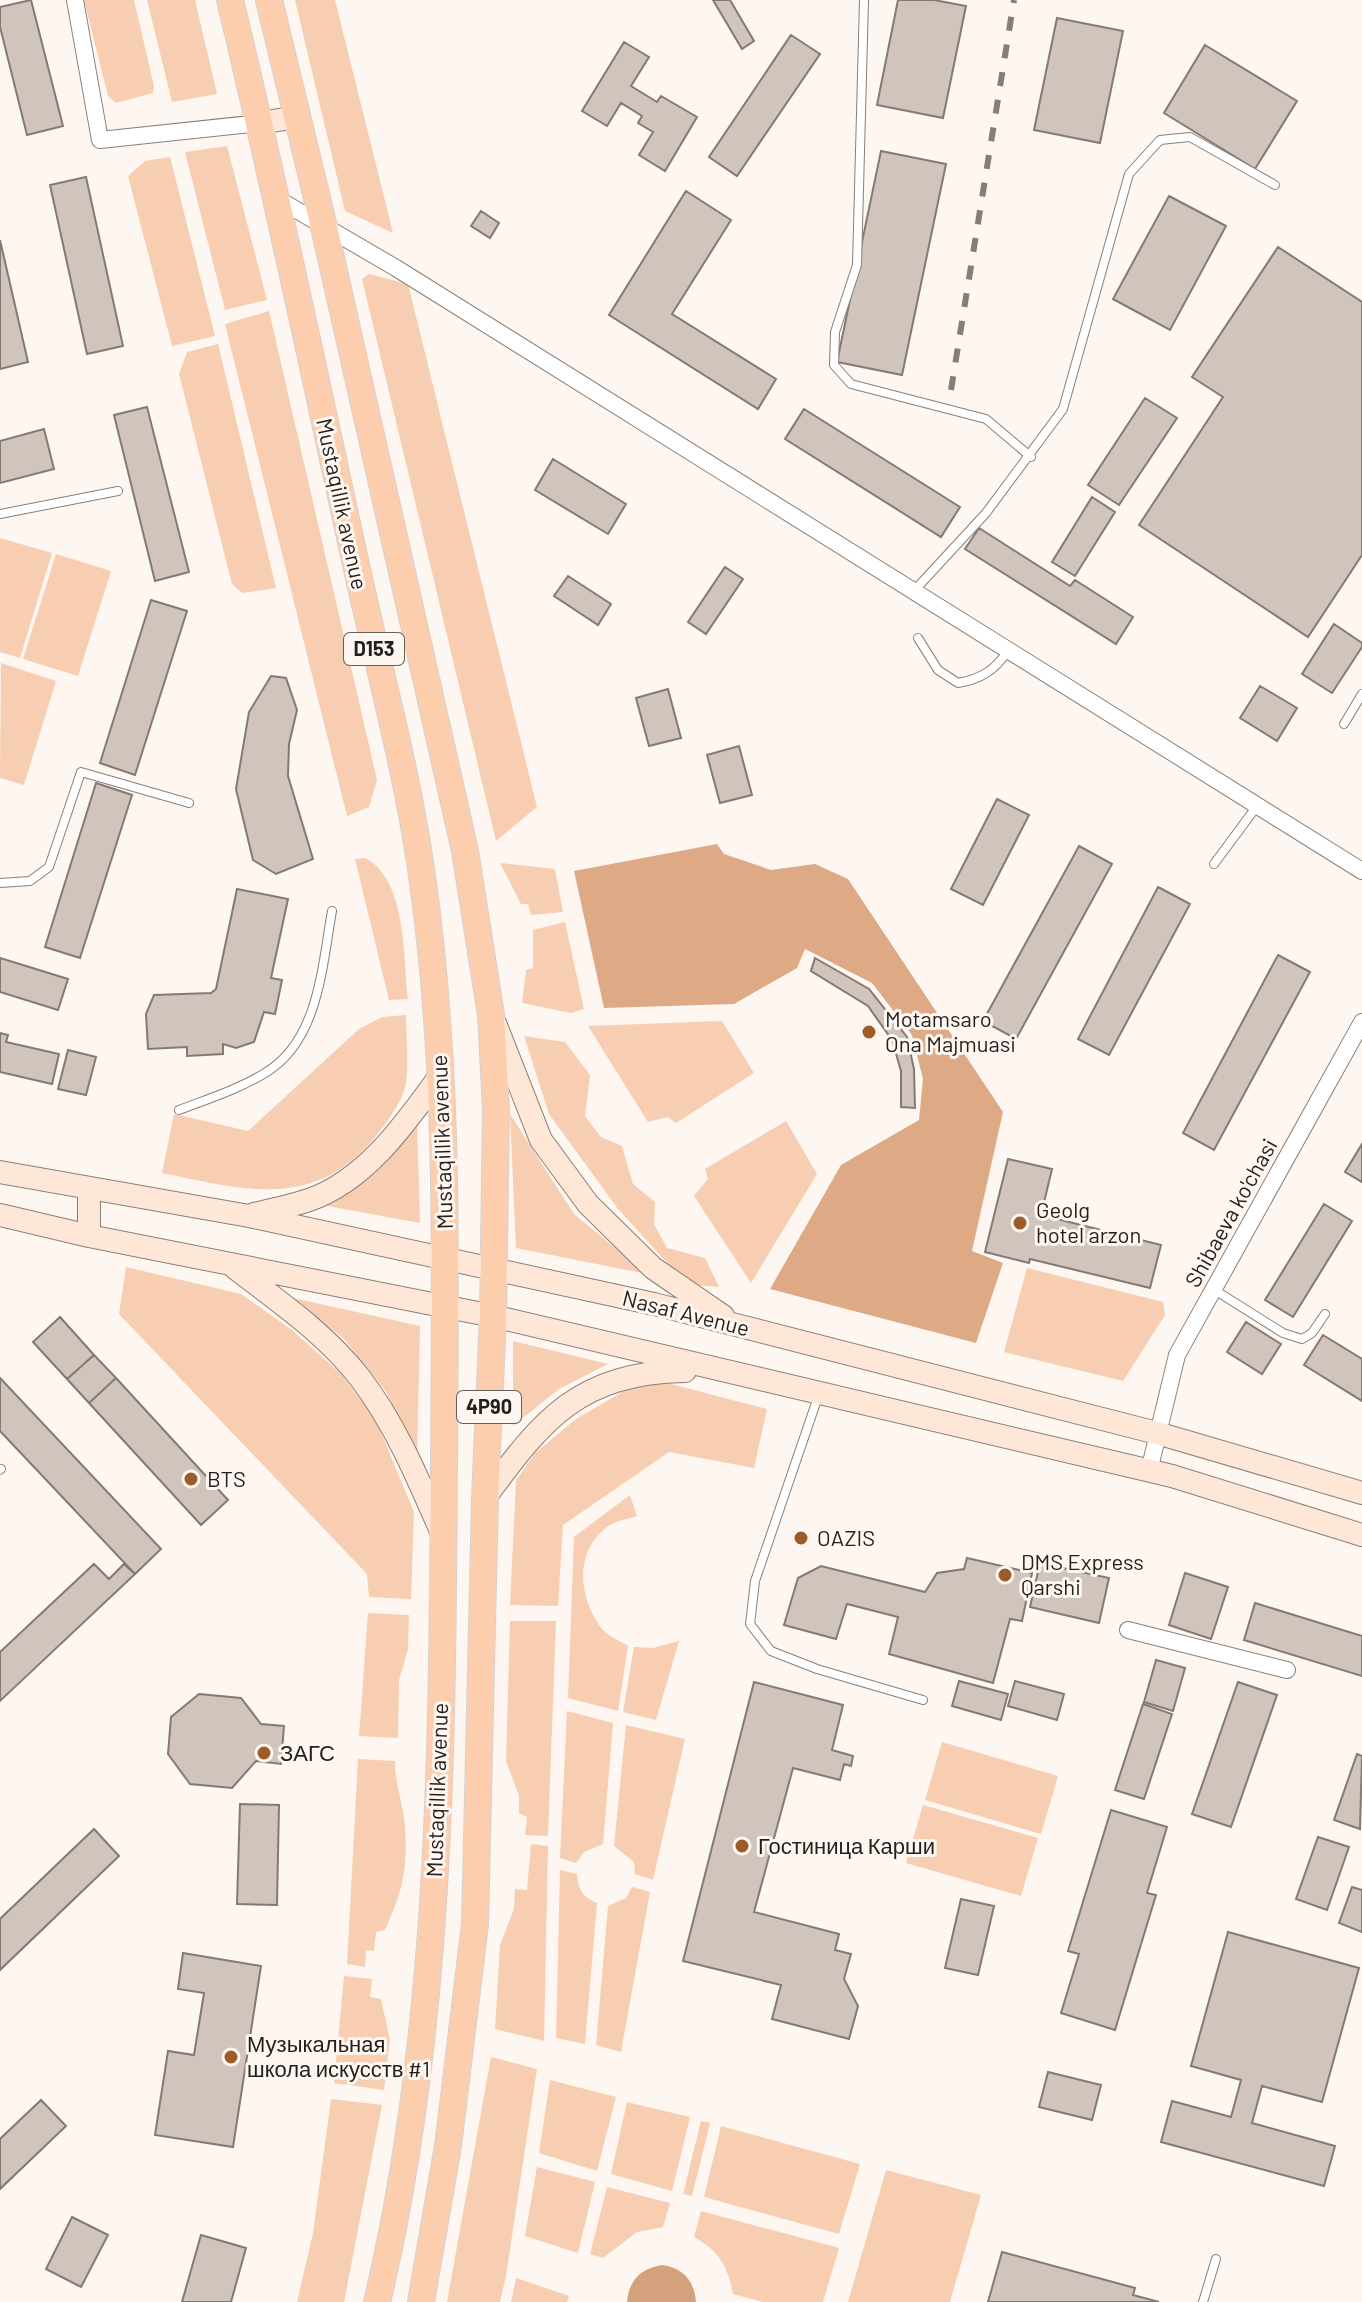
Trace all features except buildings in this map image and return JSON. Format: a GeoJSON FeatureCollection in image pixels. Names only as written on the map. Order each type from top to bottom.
{"type":"FeatureCollection","features":[{"type":"Feature","properties":{"kind":"main road","name":"Mustaqillik avenue"},"geometry":{"type":"LineString","coordinates":[[230,0],[260,123],[420,862],[438,1007],[446,1260],[434,1893],[427,1979],[400,2186],[377,2302]]}},
{"type":"Feature","properties":{"kind":"main road","name":"Mustaqillik avenue"},"geometry":{"type":"LineString","coordinates":[[269,0],[324,227],[465,851],[491,1015],[496,1110],[493,1269]]}},
{"type":"Feature","properties":{"kind":"main road"},"geometry":{"type":"LineString","coordinates":[[260,123],[297,117]]}},
{"type":"Feature","properties":{"kind":"main road"},"geometry":{"type":"LineString","coordinates":[[491,1015],[541,1140],[588,1204],[653,1268],[737,1326]]}},
{"type":"Feature","properties":{"kind":"main road"},"geometry":{"type":"LineString","coordinates":[[249,1216],[312,1199],[369,1163],[410,1117],[439,1077]]}},
{"type":"Feature","properties":{"kind":"main road","name":"Nasaf Avenue"},"geometry":{"type":"LineString","coordinates":[[0,1172],[249,1216],[654,1304],[1157,1433],[1362,1493]]}},
{"type":"Feature","properties":{"kind":"main road"},"geometry":{"type":"LineString","coordinates":[[89,1189],[89,1236]]}},
{"type":"Feature","properties":{"kind":"main road"},"geometry":{"type":"LineString","coordinates":[[0,1215],[89,1236],[493,1316],[1149,1471],[1362,1535]]}},
{"type":"Feature","properties":{"kind":"main road"},"geometry":{"type":"LineString","coordinates":[[231,1264],[329,1345],[359,1377],[391,1425],[443,1538]]}},
{"type":"Feature","properties":{"kind":"main road","name":"D153"},"geometry":{"type":"LineString","coordinates":[[493,1269],[493,1316]]}},
{"type":"Feature","properties":{"kind":"main road","name":"Mustaqillik avenue"},"geometry":{"type":"LineString","coordinates":[[421,2302],[455,2099],[475,1924],[485,1498],[493,1316]]}},
{"type":"Feature","properties":{"kind":"main road"},"geometry":{"type":"LineString","coordinates":[[485,1498],[532,1434],[589,1389],[628,1375],[716,1370]]}},
{"type":"Feature","properties":{"kind":"street"},"geometry":{"type":"LineString","coordinates":[[75,0],[100,140],[260,123]]}},
{"type":"Feature","properties":{"kind":"street"},"geometry":{"type":"LineString","coordinates":[[276,198],[409,276],[1362,871]]}},
{"type":"Feature","properties":{"kind":"street","name":"Shibaeva ko'chasi"},"geometry":{"type":"LineString","coordinates":[[1149,1471],[1177,1355],[1362,1022]]}},
{"type":"Feature","properties":{"kind":"street"},"geometry":{"type":"LineString","coordinates":[[1128,1630],[1287,1670]]}},
{"type":"Feature","properties":{"kind":"lane"},"geometry":{"type":"LineString","coordinates":[[864,0],[857,265],[835,332],[834,365],[851,384],[986,419],[1031,457]]}},
{"type":"Feature","properties":{"kind":"lane"},"geometry":{"type":"LineString","coordinates":[[913,592],[986,513],[1031,457],[1063,409],[1129,174],[1160,140],[1190,137],[1275,185]]}},
{"type":"Feature","properties":{"kind":"lane"},"geometry":{"type":"LineString","coordinates":[[0,514],[118,491]]}},
{"type":"Feature","properties":{"kind":"lane"},"geometry":{"type":"LineString","coordinates":[[918,638],[938,670],[958,683],[975,680],[997,667],[1007,652]]}},
{"type":"Feature","properties":{"kind":"lane"},"geometry":{"type":"LineString","coordinates":[[1344,724],[1362,694]]}},
{"type":"Feature","properties":{"kind":"lane"},"geometry":{"type":"LineString","coordinates":[[0,883],[30,881],[49,867],[81,772],[189,803]]}},
{"type":"Feature","properties":{"kind":"lane"},"geometry":{"type":"LineString","coordinates":[[1214,864],[1257,806]]}},
{"type":"Feature","properties":{"kind":"lane"},"geometry":{"type":"LineString","coordinates":[[179,1110],[269,1071],[300,1039],[316,1000],[332,911]]}},
{"type":"Feature","properties":{"kind":"lane"},"geometry":{"type":"LineString","coordinates":[[1213,1289],[1283,1333],[1302,1339],[1312,1333],[1325,1314]]}},
{"type":"Feature","properties":{"kind":"lane"},"geometry":{"type":"LineString","coordinates":[[819,1394],[755,1581],[750,1624],[771,1651],[817,1669],[923,1700]]}},
{"type":"Feature","properties":{"kind":"lane"},"geometry":{"type":"LineString","coordinates":[[1203,2302],[1216,2259]]}},
{"type":"Feature","properties":{"kind":"shaded area"},"geometry":{"type":"Polygon","coordinates":[[[84,0],[134,0],[153,93],[116,103],[108,96],[84,0]]]}},
{"type":"Feature","properties":{"kind":"shaded area"},"geometry":{"type":"Polygon","coordinates":[[[147,0],[195,0],[217,94],[172,102],[147,0]]]}},
{"type":"Feature","properties":{"kind":"shaded area"},"geometry":{"type":"Polygon","coordinates":[[[295,0],[335,0],[393,233],[345,211],[295,0]]]}},
{"type":"Feature","properties":{"kind":"shaded area"},"geometry":{"type":"Polygon","coordinates":[[[227,146],[267,300],[225,310],[185,152],[227,146]]]}},
{"type":"Feature","properties":{"kind":"shaded area"},"geometry":{"type":"Polygon","coordinates":[[[170,157],[215,336],[172,346],[128,176],[145,161],[170,157]]]}},
{"type":"Feature","properties":{"kind":"shaded area"},"geometry":{"type":"Polygon","coordinates":[[[369,274],[408,284],[537,807],[496,841],[362,279],[369,274]]]}},
{"type":"Feature","properties":{"kind":"shaded area"},"geometry":{"type":"Polygon","coordinates":[[[269,311],[377,780],[369,807],[347,816],[225,324],[269,311]]]}},
{"type":"Feature","properties":{"kind":"shaded area"},"geometry":{"type":"Polygon","coordinates":[[[218,344],[276,588],[242,593],[232,584],[179,374],[187,352],[218,344]]]}},
{"type":"Feature","properties":{"kind":"shaded area"},"geometry":{"type":"Polygon","coordinates":[[[0,538],[52,553],[20,658],[0,652],[0,538]]]}},
{"type":"Feature","properties":{"kind":"shaded area"},"geometry":{"type":"Polygon","coordinates":[[[56,554],[111,571],[78,676],[23,659],[56,554]]]}},
{"type":"Feature","properties":{"kind":"shaded area"},"geometry":{"type":"Polygon","coordinates":[[[1,663],[56,681],[24,785],[0,778],[1,663]]]}},
{"type":"Feature","properties":{"kind":"shaded area"},"geometry":{"type":"Polygon","coordinates":[[[717,844],[724,854],[771,870],[815,864],[848,879],[1003,1112],[972,1251],[1003,1263],[976,1343],[770,1289],[841,1165],[919,1120],[923,1079],[912,1035],[872,983],[805,949],[797,968],[734,1004],[604,1008],[574,871],[717,844]]]}},
{"type":"Feature","properties":{"kind":"shaded area"},"geometry":{"type":"Polygon","coordinates":[[[365,858],[379,868],[396,901],[408,999],[389,1000],[355,859],[365,858]]]}},
{"type":"Feature","properties":{"kind":"shaded area"},"geometry":{"type":"Polygon","coordinates":[[[500,863],[555,869],[563,912],[531,915],[528,904],[521,904],[500,863]]]}},
{"type":"Feature","properties":{"kind":"shaded area"},"geometry":{"type":"Polygon","coordinates":[[[565,922],[584,1009],[571,1013],[522,1003],[526,970],[533,968],[533,930],[565,922]]]}},
{"type":"Feature","properties":{"kind":"shaded area"},"geometry":{"type":"Polygon","coordinates":[[[406,1015],[407,1075],[402,1097],[376,1136],[353,1160],[328,1176],[303,1185],[277,1189],[250,1189],[162,1173],[174,1114],[248,1131],[359,1029],[382,1017],[406,1015]]]}},
{"type":"Feature","properties":{"kind":"shaded area"},"geometry":{"type":"Polygon","coordinates":[[[722,1021],[754,1073],[676,1123],[668,1117],[648,1122],[588,1026],[722,1021]]]}},
{"type":"Feature","properties":{"kind":"shaded area"},"geometry":{"type":"Polygon","coordinates":[[[524,1036],[565,1042],[590,1075],[585,1116],[601,1137],[622,1146],[633,1184],[655,1202],[654,1224],[667,1248],[705,1258],[719,1287],[695,1285],[669,1265],[618,1209],[549,1114],[524,1036]]]}},
{"type":"Feature","properties":{"kind":"shaded area"},"geometry":{"type":"Polygon","coordinates":[[[510,1114],[574,1214],[647,1274],[516,1248],[510,1114]]]}},
{"type":"Feature","properties":{"kind":"shaded area"},"geometry":{"type":"Polygon","coordinates":[[[786,1121],[817,1174],[751,1283],[694,1196],[708,1179],[705,1169],[786,1121]]]}},
{"type":"Feature","properties":{"kind":"shaded area"},"geometry":{"type":"Polygon","coordinates":[[[417,1123],[420,1223],[317,1204],[364,1182],[385,1164],[417,1123]]]}},
{"type":"Feature","properties":{"kind":"shaded area"},"geometry":{"type":"Polygon","coordinates":[[[126,1267],[241,1294],[292,1330],[340,1373],[375,1418],[414,1512],[411,1599],[369,1597],[367,1574],[119,1314],[126,1267]]]}},
{"type":"Feature","properties":{"kind":"shaded area"},"geometry":{"type":"Polygon","coordinates":[[[1027,1268],[1163,1302],[1165,1315],[1123,1381],[1004,1352],[1027,1268]]]}},
{"type":"Feature","properties":{"kind":"shaded area"},"geometry":{"type":"Polygon","coordinates":[[[293,1298],[420,1326],[417,1456],[385,1390],[344,1339],[293,1298]]]}},
{"type":"Feature","properties":{"kind":"shaded area"},"geometry":{"type":"Polygon","coordinates":[[[513,1341],[608,1364],[559,1389],[513,1426],[513,1341]]]}},
{"type":"Feature","properties":{"kind":"shaded area"},"geometry":{"type":"Polygon","coordinates":[[[667,1383],[767,1409],[754,1468],[669,1452],[563,1525],[558,1606],[510,1605],[516,1481],[535,1453],[576,1419],[629,1388],[667,1383]]]}},
{"type":"Feature","properties":{"kind":"shaded area"},"geometry":{"type":"Polygon","coordinates":[[[630,1495],[637,1516],[610,1525],[596,1538],[584,1563],[583,1576],[588,1604],[594,1617],[605,1632],[628,1646],[618,1711],[568,1698],[574,1537],[630,1495]]]}},
{"type":"Feature","properties":{"kind":"shaded area"},"geometry":{"type":"Polygon","coordinates":[[[368,1613],[409,1615],[408,1649],[399,1680],[398,1738],[359,1736],[368,1613]]]}},
{"type":"Feature","properties":{"kind":"shaded area"},"geometry":{"type":"Polygon","coordinates":[[[510,1621],[556,1621],[548,1836],[525,1835],[527,1817],[519,1813],[519,1796],[506,1761],[510,1621]]]}},
{"type":"Feature","properties":{"kind":"shaded area"},"geometry":{"type":"Polygon","coordinates":[[[679,1641],[656,1720],[623,1712],[634,1647],[653,1648],[679,1641]]]}},
{"type":"Feature","properties":{"kind":"shaded area"},"geometry":{"type":"Polygon","coordinates":[[[567,1711],[613,1723],[603,1844],[584,1852],[576,1863],[560,1858],[567,1711]]]}},
{"type":"Feature","properties":{"kind":"shaded area"},"geometry":{"type":"Polygon","coordinates":[[[626,1725],[685,1739],[653,1880],[635,1874],[634,1862],[614,1846],[626,1725]]]}},
{"type":"Feature","properties":{"kind":"shaded area"},"geometry":{"type":"Polygon","coordinates":[[[942,1742],[1058,1776],[1041,1834],[925,1800],[942,1742]]]}},
{"type":"Feature","properties":{"kind":"shaded area"},"geometry":{"type":"Polygon","coordinates":[[[358,1759],[395,1761],[406,1843],[396,1904],[385,1930],[376,1932],[374,1951],[366,1950],[365,1967],[347,1964],[358,1759]]]}},
{"type":"Feature","properties":{"kind":"shaded area"},"geometry":{"type":"Polygon","coordinates":[[[923,1805],[1038,1838],[1021,1896],[906,1863],[923,1805]]]}},
{"type":"Feature","properties":{"kind":"shaded area"},"geometry":{"type":"Polygon","coordinates":[[[531,1844],[548,1846],[544,2041],[495,2029],[500,1945],[514,1909],[515,1889],[527,1890],[531,1844]]]}},
{"type":"Feature","properties":{"kind":"shaded area"},"geometry":{"type":"Polygon","coordinates":[[[560,1870],[577,1874],[582,1892],[597,1903],[585,2044],[556,2038],[560,1870]]]}},
{"type":"Feature","properties":{"kind":"shaded area"},"geometry":{"type":"Polygon","coordinates":[[[632,1887],[650,1892],[621,2052],[596,2045],[608,1906],[626,1898],[632,1887]]]}},
{"type":"Feature","properties":{"kind":"shaded area"},"geometry":{"type":"Polygon","coordinates":[[[344,1976],[372,1979],[370,1997],[381,1999],[390,2040],[384,2090],[334,2083],[344,1976]]]}},
{"type":"Feature","properties":{"kind":"shaded area"},"geometry":{"type":"Polygon","coordinates":[[[491,2057],[537,2069],[506,2276],[500,2302],[447,2302],[491,2057]]]}},
{"type":"Feature","properties":{"kind":"shaded area"},"geometry":{"type":"Polygon","coordinates":[[[550,2080],[616,2097],[597,2171],[539,2153],[550,2080]]]}},
{"type":"Feature","properties":{"kind":"shaded area"},"geometry":{"type":"Polygon","coordinates":[[[331,2099],[382,2105],[344,2302],[297,2302],[313,2233],[331,2099]]]}},
{"type":"Feature","properties":{"kind":"shaded area"},"geometry":{"type":"Polygon","coordinates":[[[627,2102],[690,2117],[672,2191],[611,2174],[627,2102]]]}},
{"type":"Feature","properties":{"kind":"shaded area"},"geometry":{"type":"Polygon","coordinates":[[[701,2121],[710,2123],[692,2196],[683,2194],[701,2121]]]}},
{"type":"Feature","properties":{"kind":"shaded area"},"geometry":{"type":"Polygon","coordinates":[[[721,2126],[860,2164],[839,2234],[704,2197],[721,2126]]]}},
{"type":"Feature","properties":{"kind":"shaded area"},"geometry":{"type":"Polygon","coordinates":[[[537,2167],[595,2182],[578,2253],[525,2236],[537,2167]]]}},
{"type":"Feature","properties":{"kind":"shaded area"},"geometry":{"type":"Polygon","coordinates":[[[886,2170],[981,2195],[950,2302],[848,2302],[886,2170]]]}},
{"type":"Feature","properties":{"kind":"shaded area"},"geometry":{"type":"Polygon","coordinates":[[[607,2187],[670,2203],[663,2227],[637,2232],[603,2258],[590,2254],[607,2187]]]}},
{"type":"Feature","properties":{"kind":"shaded area"},"geometry":{"type":"Polygon","coordinates":[[[701,2211],[839,2248],[823,2302],[763,2302],[733,2294],[721,2260],[694,2237],[701,2211]]]}},
{"type":"Feature","properties":{"kind":"shaded area"},"geometry":{"type":"Polygon","coordinates":[[[662,2265],[686,2276],[693,2287],[696,2302],[627,2302],[630,2288],[637,2277],[648,2269],[662,2265]]]}},
{"type":"Feature","properties":{"kind":"shaded area"},"geometry":{"type":"Polygon","coordinates":[[[516,2278],[569,2296],[567,2302],[511,2302],[516,2278]]]}},
{"type":"Feature","properties":{"kind":"railway"},"geometry":{"type":"LineString","coordinates":[[951,390],[1014,0]]}},
{"type":"Feature","properties":{"kind":"place","name":"Motamsaro Ona Majmuasi"},"geometry":{"type":"Point","coordinates":[869,1032]}},
{"type":"Feature","properties":{"kind":"place","name":"Geolg hotel arzon"},"geometry":{"type":"Point","coordinates":[1020,1223]}},
{"type":"Feature","properties":{"kind":"place","name":"BTS"},"geometry":{"type":"Point","coordinates":[191,1479]}},
{"type":"Feature","properties":{"kind":"place","name":"OAZIS"},"geometry":{"type":"Point","coordinates":[801,1538]}},
{"type":"Feature","properties":{"kind":"place","name":"DMS Express Qarshi"},"geometry":{"type":"Point","coordinates":[1005,1575]}},
{"type":"Feature","properties":{"kind":"place","name":"ЗАГС"},"geometry":{"type":"Point","coordinates":[264,1753]}},
{"type":"Feature","properties":{"kind":"place","name":"Гостиница Карши"},"geometry":{"type":"Point","coordinates":[742,1846]}},
{"type":"Feature","properties":{"kind":"place","name":"Музыкальная школа искусств #1"},"geometry":{"type":"Point","coordinates":[231,2057]}}]}
